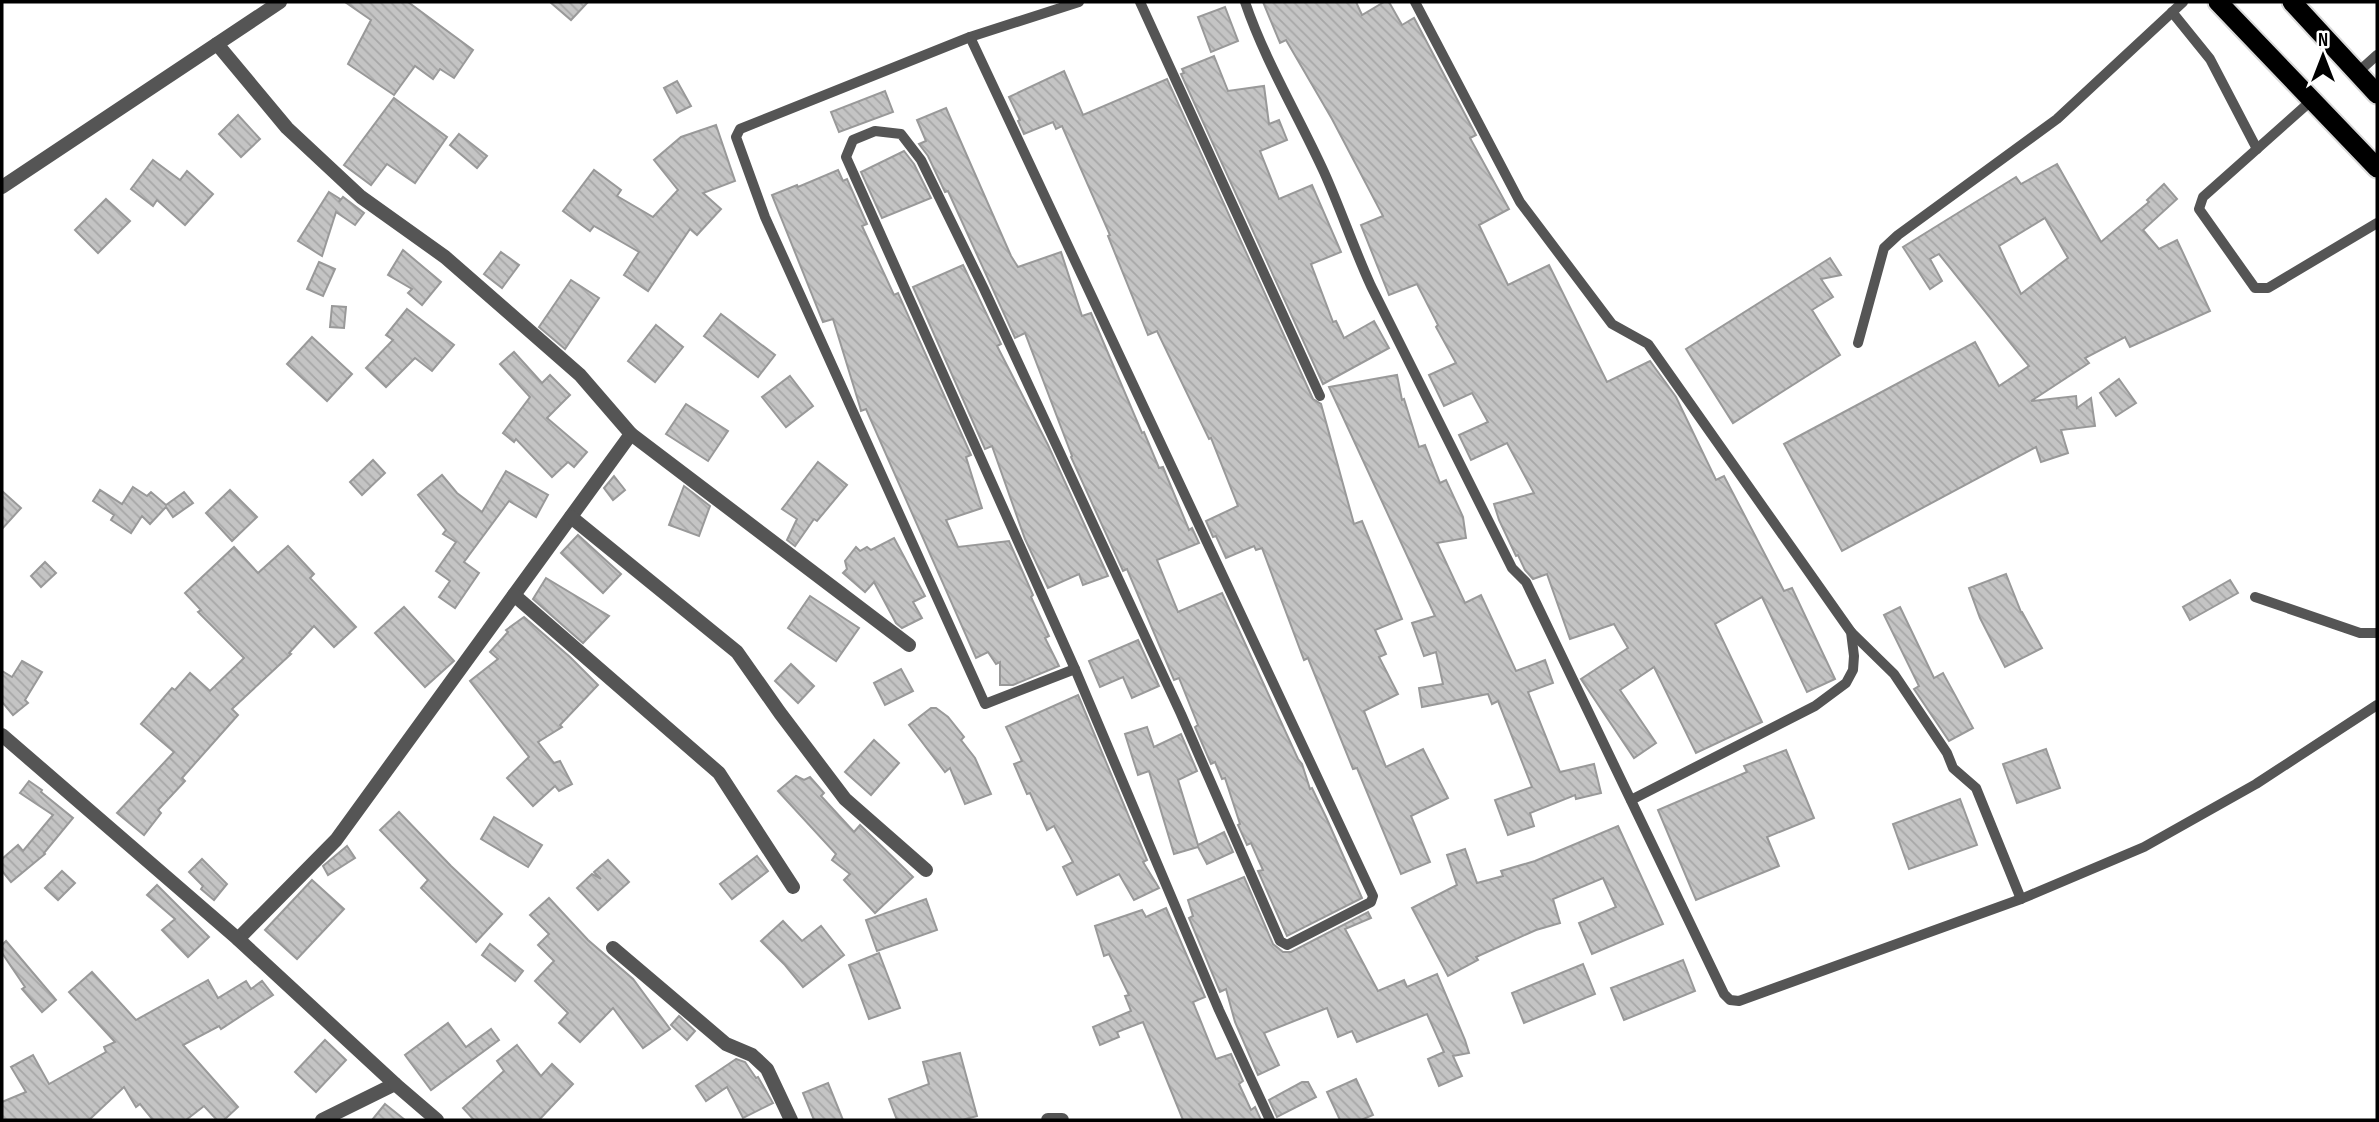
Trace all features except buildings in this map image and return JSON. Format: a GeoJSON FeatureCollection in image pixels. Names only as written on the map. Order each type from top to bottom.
{"type":"FeatureCollection","features":[{"type":"Feature","properties":{"kind":"highway"},"geometry":{"type":"LineString","coordinates":[[2218,2],[2377,168]]}},
{"type":"Feature","properties":{"kind":"highway"},"geometry":{"type":"LineString","coordinates":[[2292,2],[2377,94]]}},
{"type":"Feature","properties":{"kind":"street"},"geometry":{"type":"LineString","coordinates":[[2,187],[280,2]]}},
{"type":"Feature","properties":{"kind":"street"},"geometry":{"type":"LineString","coordinates":[[217,44],[287,128],[361,197],[445,257],[580,375],[631,434],[909,645]]}},
{"type":"Feature","properties":{"kind":"street"},"geometry":{"type":"LineString","coordinates":[[238,939],[336,840],[631,434]]}},
{"type":"Feature","properties":{"kind":"street"},"geometry":{"type":"LineString","coordinates":[[571,517],[737,652],[779,713],[845,799],[926,870]]}},
{"type":"Feature","properties":{"kind":"street"},"geometry":{"type":"LineString","coordinates":[[514,595],[719,773],[793,887]]}},
{"type":"Feature","properties":{"kind":"street"},"geometry":{"type":"LineString","coordinates":[[2,735],[238,939],[437,1120]]}},
{"type":"Feature","properties":{"kind":"street"},"geometry":{"type":"LineString","coordinates":[[613,948],[726,1044],[752,1055],[767,1069],[791,1120]]}},
{"type":"Feature","properties":{"kind":"street"},"geometry":{"type":"LineString","coordinates":[[323,1120],[395,1084]]}},
{"type":"Feature","properties":{"kind":"street"},"geometry":{"type":"LineString","coordinates":[[1048,1120],[1062,1120]]}},
{"type":"Feature","properties":{"kind":"lane"},"geometry":{"type":"LineString","coordinates":[[1074,669],[985,705],[765,216],[736,137],[740,129],[970,37],[1079,2]]}},
{"type":"Feature","properties":{"kind":"lane"},"geometry":{"type":"LineString","coordinates":[[1140,2],[1320,396]]}},
{"type":"Feature","properties":{"kind":"lane"},"geometry":{"type":"LineString","coordinates":[[1245,2],[1256,33],[1325,174],[1352,244],[1377,298],[1512,568],[1526,582],[1724,994],[1730,1000],[1739,1001],[2021,900],[2144,847],[2256,784],[2377,705]]}},
{"type":"Feature","properties":{"kind":"lane"},"geometry":{"type":"LineString","coordinates":[[1415,2],[1520,202],[1612,324],[1648,344],[1851,632],[1894,674],[1947,753],[1953,768],[1976,789],[2021,900]]}},
{"type":"Feature","properties":{"kind":"lane"},"geometry":{"type":"LineString","coordinates":[[1858,343],[1884,248],[1898,235],[2057,120],[2183,2]]}},
{"type":"Feature","properties":{"kind":"lane"},"geometry":{"type":"LineString","coordinates":[[2172,12],[2210,59],[2257,149]]}},
{"type":"Feature","properties":{"kind":"lane"},"geometry":{"type":"LineString","coordinates":[[970,37],[1374,896],[1371,902],[1287,945],[1280,941],[1169,689],[984,289],[921,160],[901,134],[875,131],[853,140],[846,157],[1074,669],[1219,1010],[1270,1120]]}},
{"type":"Feature","properties":{"kind":"lane"},"geometry":{"type":"LineString","coordinates":[[2357,73],[2377,55]]}},
{"type":"Feature","properties":{"kind":"lane"},"geometry":{"type":"LineString","coordinates":[[2312,100],[2203,197],[2199,209],[2255,288],[2268,288],[2377,223]]}},
{"type":"Feature","properties":{"kind":"lane"},"geometry":{"type":"LineString","coordinates":[[2255,597],[2360,633],[2377,634]]}},
{"type":"Feature","properties":{"kind":"lane"},"geometry":{"type":"LineString","coordinates":[[1631,800],[1815,706],[1846,683],[1853,670],[1851,632]]}}]}
